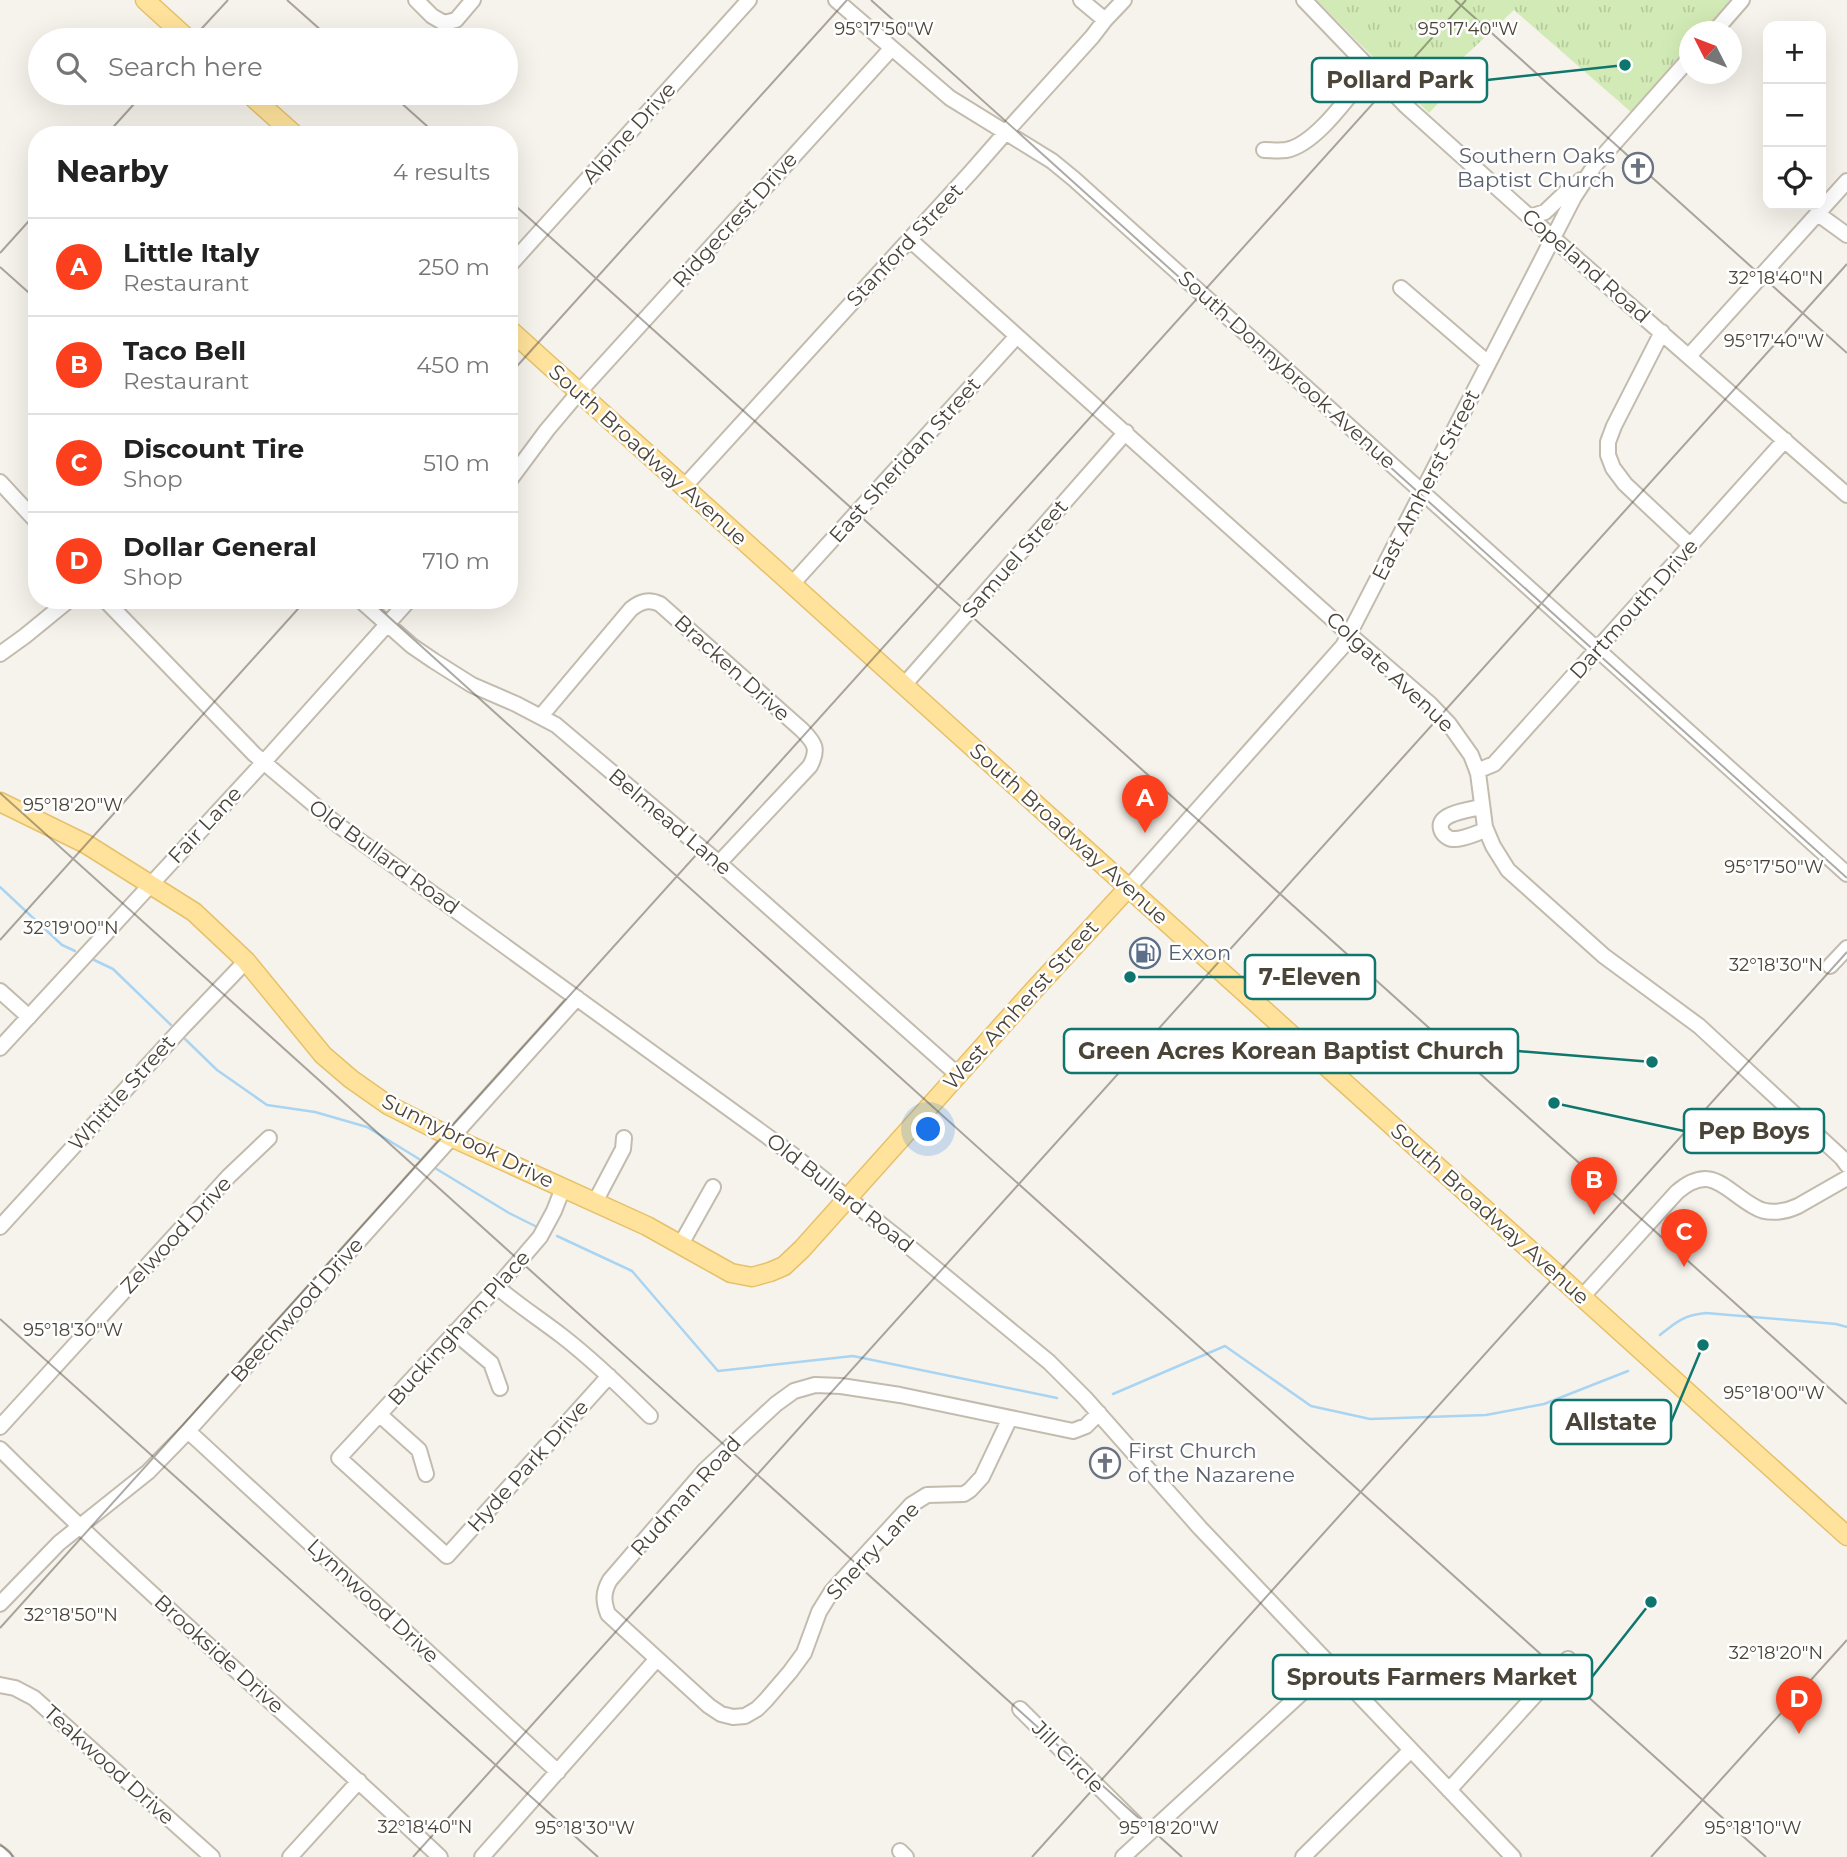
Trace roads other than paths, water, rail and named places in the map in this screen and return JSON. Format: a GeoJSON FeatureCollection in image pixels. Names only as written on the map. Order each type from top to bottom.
{"type":"FeatureCollection","features":[{"type":"Feature","properties":{"kind":"main road"},"geometry":{"type":"LineString","coordinates":[[145,0],[176,28]]}},
{"type":"Feature","properties":{"kind":"main road"},"geometry":{"type":"LineString","coordinates":[[261,105],[285,126]]}},
{"type":"Feature","properties":{"kind":"main road","name":"South Broadway Avenue"},"geometry":{"type":"LineString","coordinates":[[518,338],[1847,1536]]}},
{"type":"Feature","properties":{"kind":"main road","name":"Sunnybrook Drive"},"geometry":{"type":"LineString","coordinates":[[0,802],[86,844],[194,912],[246,961],[323,1055],[388,1105],[451,1137],[647,1226],[731,1273],[752,1277],[770,1272]]}},
{"type":"Feature","properties":{"kind":"main road","name":"West Amherst Street"},"geometry":{"type":"LineString","coordinates":[[770,1272],[795,1257],[1128,888]]}},
{"type":"Feature","properties":{"kind":"street"},"geometry":{"type":"LineString","coordinates":[[416,0],[432,16],[444,23],[456,20],[473,0]]}},
{"type":"Feature","properties":{"kind":"street","name":"Alpine Drive"},"geometry":{"type":"LineString","coordinates":[[518,256],[749,0]]}},
{"type":"Feature","properties":{"kind":"street","name":"South Donnybrook Avenue"},"geometry":{"type":"LineString","coordinates":[[836,0],[950,98],[1052,161],[1073,179],[1847,874]]}},
{"type":"Feature","properties":{"kind":"street"},"geometry":{"type":"LineString","coordinates":[[1081,0],[1105,20]]}},
{"type":"Feature","properties":{"kind":"street","name":"Stanford Street"},"geometry":{"type":"LineString","coordinates":[[683,488],[1124,0]]}},
{"type":"Feature","properties":{"kind":"street","name":"Copeland Road"},"geometry":{"type":"LineString","coordinates":[[1304,0],[1405,105],[1847,495]]}},
{"type":"Feature","properties":{"kind":"street"},"geometry":{"type":"LineString","coordinates":[[1724,21],[1742,0]]}},
{"type":"Feature","properties":{"kind":"street","name":"Ridgecrest Drive"},"geometry":{"type":"LineString","coordinates":[[579,392],[891,48]]}},
{"type":"Feature","properties":{"kind":"street"},"geometry":{"type":"LineString","coordinates":[[1264,150],[1285,150],[1309,140],[1370,70]]}},
{"type":"Feature","properties":{"kind":"street","name":"East Amherst Street"},"geometry":{"type":"LineString","coordinates":[[1128,888],[1338,654],[1574,197],[1588,175],[1679,70]]}},
{"type":"Feature","properties":{"kind":"street"},"geometry":{"type":"LineString","coordinates":[[1530,217],[1545,212],[1588,175]]}},
{"type":"Feature","properties":{"kind":"street"},"geometry":{"type":"LineString","coordinates":[[1689,356],[1847,181]]}},
{"type":"Feature","properties":{"kind":"street"},"geometry":{"type":"LineString","coordinates":[[1818,214],[1847,235]]}},
{"type":"Feature","properties":{"kind":"street","name":"Colgate Avenue"},"geometry":{"type":"LineString","coordinates":[[909,239],[1419,694],[1440,715],[1471,755],[1477,771],[1486,830],[1503,863],[1519,881],[1613,964],[1699,1026],[1847,1165]]}},
{"type":"Feature","properties":{"kind":"street"},"geometry":{"type":"LineString","coordinates":[[1401,288],[1488,363]]}},
{"type":"Feature","properties":{"kind":"street"},"geometry":{"type":"LineString","coordinates":[[1662,332],[1614,426],[1608,442],[1608,455],[1613,468],[1625,484],[1691,546]]}},
{"type":"Feature","properties":{"kind":"street","name":"East Sheridan Street"},"geometry":{"type":"LineString","coordinates":[[792,584],[1017,336]]}},
{"type":"Feature","properties":{"kind":"street"},"geometry":{"type":"LineString","coordinates":[[518,469],[579,392]]}},
{"type":"Feature","properties":{"kind":"street","name":"Samuel Street"},"geometry":{"type":"LineString","coordinates":[[905,685],[1126,432]]}},
{"type":"Feature","properties":{"kind":"street","name":"Dartmouth Drive"},"geometry":{"type":"LineString","coordinates":[[1477,771],[1494,764],[1784,440]]}},
{"type":"Feature","properties":{"kind":"street"},"geometry":{"type":"LineString","coordinates":[[0,482],[28,512]]}},
{"type":"Feature","properties":{"kind":"street","name":"Bracken Drive"},"geometry":{"type":"LineString","coordinates":[[541,716],[631,609],[647,601],[660,604],[803,730],[815,748],[815,757],[810,766],[719,863]]}},
{"type":"Feature","properties":{"kind":"street"},"geometry":{"type":"LineString","coordinates":[[0,654],[58,609]]}},
{"type":"Feature","properties":{"kind":"street","name":"Old Bullard Road"},"geometry":{"type":"LineString","coordinates":[[114,609],[263,763],[338,825],[793,1155],[1049,1362],[1099,1413],[1187,1514],[1513,1857]]}},
{"type":"Feature","properties":{"kind":"street","name":"Belmead Lane"},"geometry":{"type":"LineString","coordinates":[[370,609],[412,646],[472,685],[556,725],[719,863],[958,1075]]}},
{"type":"Feature","properties":{"kind":"street","name":"Fair Lane"},"geometry":{"type":"LineString","coordinates":[[0,1048],[401,609]]}},
{"type":"Feature","properties":{"kind":"street"},"geometry":{"type":"LineString","coordinates":[[1481,807],[1447,816],[1441,822],[1441,829],[1444,835],[1455,839],[1486,830]]}},
{"type":"Feature","properties":{"kind":"street"},"geometry":{"type":"LineString","coordinates":[[1830,966],[1847,948]]}},
{"type":"Feature","properties":{"kind":"street","name":"Whittle Street"},"geometry":{"type":"LineString","coordinates":[[0,1227],[246,961]]}},
{"type":"Feature","properties":{"kind":"street"},"geometry":{"type":"LineString","coordinates":[[0,991],[29,1017]]}},
{"type":"Feature","properties":{"kind":"street","name":"Beechwood Drive"},"geometry":{"type":"LineString","coordinates":[[0,1604],[78,1526],[148,1472],[188,1431],[577,998]]}},
{"type":"Feature","properties":{"kind":"street","name":"Zelwood Drive"},"geometry":{"type":"LineString","coordinates":[[0,1427],[229,1176],[269,1138]]}},
{"type":"Feature","properties":{"kind":"street"},"geometry":{"type":"LineString","coordinates":[[595,1202],[623,1149],[624,1138]]}},
{"type":"Feature","properties":{"kind":"street"},"geometry":{"type":"LineString","coordinates":[[1582,1297],[1685,1185],[1707,1179],[1719,1181],[1756,1208],[1769,1212],[1790,1210],[1847,1178]]}},
{"type":"Feature","properties":{"kind":"street"},"geometry":{"type":"LineString","coordinates":[[681,1244],[713,1187]]}},
{"type":"Feature","properties":{"kind":"street","name":"Buckingham Place"},"geometry":{"type":"LineString","coordinates":[[339,1458],[540,1237],[554,1211],[562,1188]]}},
{"type":"Feature","properties":{"kind":"street"},"geometry":{"type":"LineString","coordinates":[[497,1287],[562,1336],[650,1416]]}},
{"type":"Feature","properties":{"kind":"street"},"geometry":{"type":"LineString","coordinates":[[454,1332],[491,1363],[500,1388]]}},
{"type":"Feature","properties":{"kind":"street","name":"Hyde Park Drive"},"geometry":{"type":"LineString","coordinates":[[339,1458],[447,1556],[609,1376]]}},
{"type":"Feature","properties":{"kind":"street","name":"Rudman Road"},"geometry":{"type":"LineString","coordinates":[[656,1660],[608,1614],[604,1605],[604,1591],[610,1580],[705,1470],[776,1404],[794,1391],[815,1385],[841,1386],[900,1395],[1073,1430],[1086,1426],[1099,1413]]}},
{"type":"Feature","properties":{"kind":"street"},"geometry":{"type":"LineString","coordinates":[[380,1415],[419,1450],[426,1474]]}},
{"type":"Feature","properties":{"kind":"street","name":"Sherry Lane"},"geometry":{"type":"LineString","coordinates":[[656,1660],[721,1714],[745,1716],[757,1709],[804,1653],[819,1612],[832,1591],[911,1505],[926,1495],[964,1494],[970,1490],[982,1477],[1010,1418]]}},
{"type":"Feature","properties":{"kind":"street","name":"Lynnwood Drive"},"geometry":{"type":"LineString","coordinates":[[188,1431],[558,1772]]}},
{"type":"Feature","properties":{"kind":"street","name":"Brookside Drive"},"geometry":{"type":"LineString","coordinates":[[0,1449],[78,1526],[440,1857]]}},
{"type":"Feature","properties":{"kind":"street"},"geometry":{"type":"LineString","coordinates":[[1450,1790],[1568,1659]]}},
{"type":"Feature","properties":{"kind":"street"},"geometry":{"type":"LineString","coordinates":[[482,1857],[656,1660]]}},
{"type":"Feature","properties":{"kind":"street"},"geometry":{"type":"LineString","coordinates":[[1123,1857],[1331,1666]]}},
{"type":"Feature","properties":{"kind":"street","name":"Teakwood Drive"},"geometry":{"type":"LineString","coordinates":[[0,1685],[15,1688],[34,1698],[212,1857]]}},
{"type":"Feature","properties":{"kind":"street","name":"Jill Circle"},"geometry":{"type":"LineString","coordinates":[[1020,1709],[1146,1834]]}},
{"type":"Feature","properties":{"kind":"street"},"geometry":{"type":"LineString","coordinates":[[1303,1857],[1411,1750]]}},
{"type":"Feature","properties":{"kind":"street"},"geometry":{"type":"LineString","coordinates":[[290,1857],[359,1781]]}},
{"type":"Feature","properties":{"kind":"waterway"},"geometry":{"type":"LineString","coordinates":[[0,887],[62,945],[75,951]]}},
{"type":"Feature","properties":{"kind":"waterway"},"geometry":{"type":"LineString","coordinates":[[92,959],[113,969],[171,1025]]}},
{"type":"Feature","properties":{"kind":"waterway"},"geometry":{"type":"LineString","coordinates":[[185,1039],[217,1070],[267,1105],[315,1112],[367,1127],[419,1159]]}},
{"type":"Feature","properties":{"kind":"waterway"},"geometry":{"type":"LineString","coordinates":[[435,1168],[535,1226]]}},
{"type":"Feature","properties":{"kind":"waterway"},"geometry":{"type":"LineString","coordinates":[[557,1236],[632,1271],[718,1371],[853,1356],[1057,1398]]}},
{"type":"Feature","properties":{"kind":"waterway"},"geometry":{"type":"LineString","coordinates":[[1660,1335],[1681,1320],[1706,1313],[1847,1327]]}},
{"type":"Feature","properties":{"kind":"waterway"},"geometry":{"type":"LineString","coordinates":[[1113,1394],[1225,1346],[1311,1406],[1370,1419],[1486,1415],[1544,1404],[1628,1371]]}},
{"type":"Feature","properties":{"kind":"place","name":"Pollard Park"},"geometry":{"type":"Point","coordinates":[1625,65]}},
{"type":"Feature","properties":{"kind":"place","name":"Southern Oaks Baptist Church"},"geometry":{"type":"Point","coordinates":[1638,168]}},
{"type":"Feature","properties":{"kind":"place","name":"Little Italy"},"geometry":{"type":"Point","coordinates":[1145,833]}},
{"type":"Feature","properties":{"kind":"place","name":"Exxon"},"geometry":{"type":"Point","coordinates":[1145,953]}},
{"type":"Feature","properties":{"kind":"place","name":"7-Eleven"},"geometry":{"type":"Point","coordinates":[1130,977]}},
{"type":"Feature","properties":{"kind":"place","name":"Green Acres Korean Baptist Church"},"geometry":{"type":"Point","coordinates":[1652,1062]}},
{"type":"Feature","properties":{"kind":"place","name":"Pep Boys"},"geometry":{"type":"Point","coordinates":[1554,1103]}},
{"type":"Feature","properties":{"kind":"place","name":"Taco Bell"},"geometry":{"type":"Point","coordinates":[1594,1215]}},
{"type":"Feature","properties":{"kind":"place","name":"Discount Tire"},"geometry":{"type":"Point","coordinates":[1684,1267]}},
{"type":"Feature","properties":{"kind":"place","name":"Allstate"},"geometry":{"type":"Point","coordinates":[1703,1345]}},
{"type":"Feature","properties":{"kind":"place","name":"First Church of the Nazarene"},"geometry":{"type":"Point","coordinates":[1105,1463]}},
{"type":"Feature","properties":{"kind":"place","name":"Sprouts Farmers Market"},"geometry":{"type":"Point","coordinates":[1651,1602]}},
{"type":"Feature","properties":{"kind":"place","name":"Dollar General"},"geometry":{"type":"Point","coordinates":[1799,1734]}}]}
